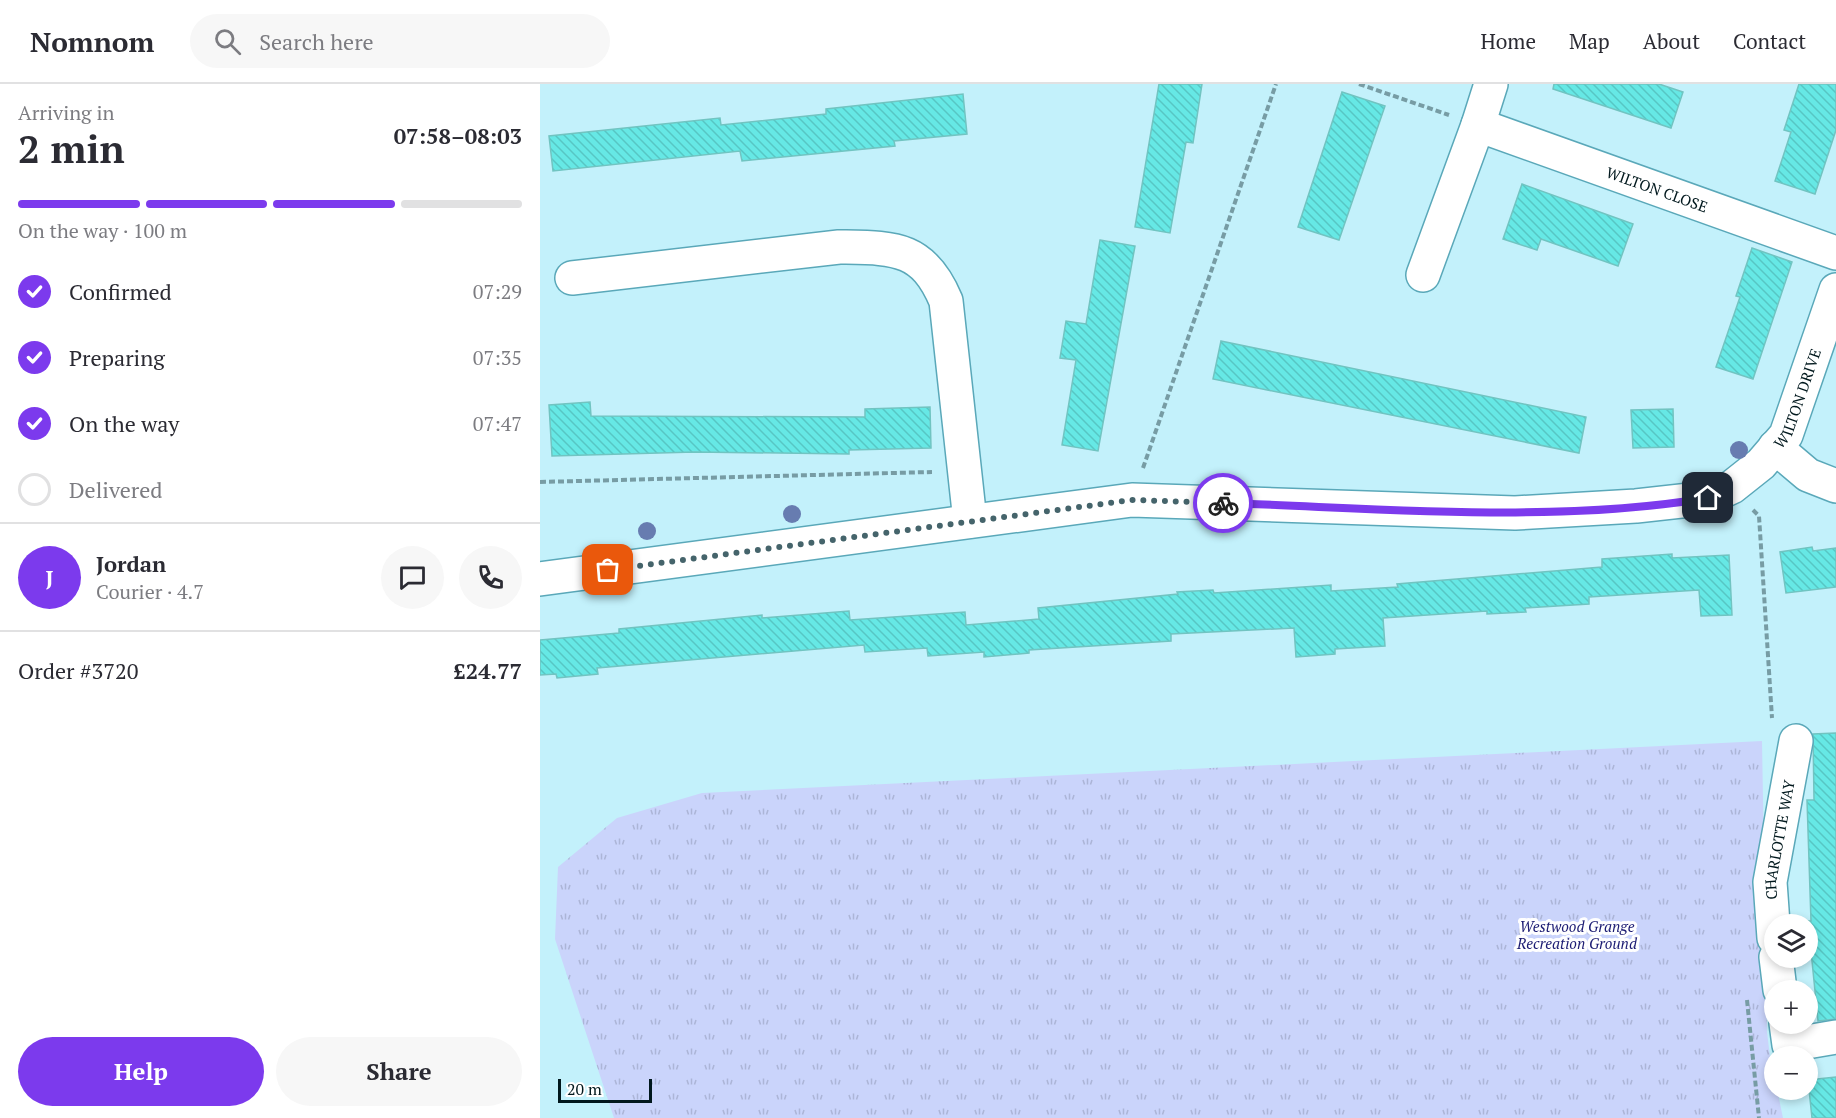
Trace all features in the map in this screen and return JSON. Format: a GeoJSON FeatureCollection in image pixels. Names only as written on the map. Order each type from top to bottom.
{"type":"FeatureCollection","features":[{"type":"Feature","properties":{"kind":"street"},"geometry":{"type":"LineString","coordinates":[[1423,275],[1491,84]]}},
{"type":"Feature","properties":{"kind":"street","name":"WILTON CLOSE"},"geometry":{"type":"LineString","coordinates":[[1478,125],[1836,252]]}},
{"type":"Feature","properties":{"kind":"street"},"geometry":{"type":"LineString","coordinates":[[572,278],[839,247],[881,248],[917,257],[936,279],[946,302],[970,521]]}},
{"type":"Feature","properties":{"kind":"street","name":"WILTON DRIVE"},"geometry":{"type":"LineString","coordinates":[[540,579],[1132,500],[1515,513],[1708,498],[1732,487],[1761,464],[1786,435],[1836,290]]}},
{"type":"Feature","properties":{"kind":"street"},"geometry":{"type":"LineString","coordinates":[[1775,447],[1808,475],[1836,486]]}},
{"type":"Feature","properties":{"kind":"street","name":"CHARLOTTE WAY"},"geometry":{"type":"LineString","coordinates":[[1772,914],[1770,882],[1796,741]]}},
{"type":"Feature","properties":{"kind":"street"},"geometry":{"type":"LineString","coordinates":[[1789,1041],[1836,1037]]}},
{"type":"Feature","properties":{"kind":"path"},"geometry":{"type":"LineString","coordinates":[[1132,500],[1276,84]]}},
{"type":"Feature","properties":{"kind":"path"},"geometry":{"type":"LineString","coordinates":[[1359,84],[1478,125]]}},
{"type":"Feature","properties":{"kind":"path"},"geometry":{"type":"LineString","coordinates":[[540,482],[964,471]]}},
{"type":"Feature","properties":{"kind":"green space","name":"Westwood Grange Recreation Ground"},"geometry":{"type":"Polygon","coordinates":[[[1762,741],[1764,968],[1766,968],[1766,980],[1764,980],[1764,1034],[1767,1034],[1769,1046],[1764,1046],[1764,1100],[1779,1100],[1783,1118],[614,1118],[555,939],[558,867],[617,818],[702,793],[1762,741]]]}},
{"type":"Feature","properties":{"kind":"building"},"geometry":{"type":"Polygon","coordinates":[[[1159,84],[1202,84],[1193,143],[1186,142],[1170,233],[1135,227],[1159,84]]]}},
{"type":"Feature","properties":{"kind":"building"},"geometry":{"type":"Polygon","coordinates":[[[1554,84],[1659,84],[1683,92],[1671,128],[1553,89],[1554,84]]]}},
{"type":"Feature","properties":{"kind":"building"},"geometry":{"type":"Polygon","coordinates":[[[1799,84],[1836,84],[1836,130],[1815,194],[1775,181],[1791,132],[1784,130],[1799,84]]]}},
{"type":"Feature","properties":{"kind":"building"},"geometry":{"type":"Polygon","coordinates":[[[1342,92],[1385,106],[1339,240],[1298,227],[1342,92]]]}},
{"type":"Feature","properties":{"kind":"building"},"geometry":{"type":"Polygon","coordinates":[[[963,94],[967,134],[894,141],[895,146],[742,161],[740,151],[553,171],[549,136],[720,118],[721,125],[826,114],[826,109],[963,94]]]}},
{"type":"Feature","properties":{"kind":"building"},"geometry":{"type":"Polygon","coordinates":[[[1522,184],[1633,224],[1618,266],[1541,239],[1537,250],[1503,239],[1522,184]]]}},
{"type":"Feature","properties":{"kind":"building"},"geometry":{"type":"Polygon","coordinates":[[[1100,240],[1135,246],[1098,451],[1062,445],[1076,360],[1060,358],[1066,321],[1086,324],[1100,240]]]}},
{"type":"Feature","properties":{"kind":"building"},"geometry":{"type":"Polygon","coordinates":[[[1752,248],[1792,262],[1753,379],[1716,367],[1740,297],[1736,296],[1752,248]]]}},
{"type":"Feature","properties":{"kind":"building"},"geometry":{"type":"Polygon","coordinates":[[[1221,341],[1586,417],[1579,453],[1213,379],[1221,341]]]}},
{"type":"Feature","properties":{"kind":"building"},"geometry":{"type":"Polygon","coordinates":[[[590,402],[591,416],[865,417],[865,409],[930,407],[931,448],[849,450],[849,454],[695,452],[552,456],[549,405],[590,402]]]}},
{"type":"Feature","properties":{"kind":"building"},"geometry":{"type":"Polygon","coordinates":[[[1673,409],[1674,447],[1633,448],[1631,410],[1673,409]]]}},
{"type":"Feature","properties":{"kind":"building"},"geometry":{"type":"Polygon","coordinates":[[[1812,547],[1813,551],[1836,548],[1836,587],[1786,593],[1780,552],[1812,547]]]}},
{"type":"Feature","properties":{"kind":"building"},"geometry":{"type":"Polygon","coordinates":[[[1672,554],[1672,558],[1729,555],[1732,615],[1701,616],[1699,590],[1589,597],[1589,604],[1525,608],[1526,612],[1487,614],[1487,611],[1383,618],[1385,646],[1335,649],[1335,654],[1296,657],[1294,628],[1171,634],[1171,641],[1029,650],[1029,653],[984,657],[984,652],[928,656],[927,648],[865,652],[864,645],[597,668],[598,674],[557,678],[556,674],[540,675],[540,640],[619,633],[619,629],[762,615],[762,618],[849,611],[850,620],[965,612],[966,625],[1039,619],[1038,608],[1178,594],[1177,592],[1213,590],[1214,593],[1331,585],[1331,591],[1398,587],[1397,584],[1602,567],[1602,559],[1672,554]]]}},
{"type":"Feature","properties":{"kind":"building"},"geometry":{"type":"Polygon","coordinates":[[[1836,733],[1836,1019],[1818,1021],[1818,980],[1814,980],[1813,968],[1818,968],[1818,914],[1811,914],[1807,800],[1814,800],[1813,734],[1836,733]]]}},
{"type":"Feature","properties":{"kind":"building"},"geometry":{"type":"Polygon","coordinates":[[[1836,1077],[1836,1118],[1812,1118],[1810,1100],[1818,1100],[1818,1079],[1836,1077]]]}},
{"type":"Feature","properties":{"kind":"way so far"},"geometry":{"type":"LineString","coordinates":[[608,570],[1132,500],[1223,503]]}},
{"type":"Feature","properties":{"kind":"route"},"geometry":{"type":"LineString","coordinates":[[1223,503],[1515,513],[1636,506],[1708,498]]}}]}
